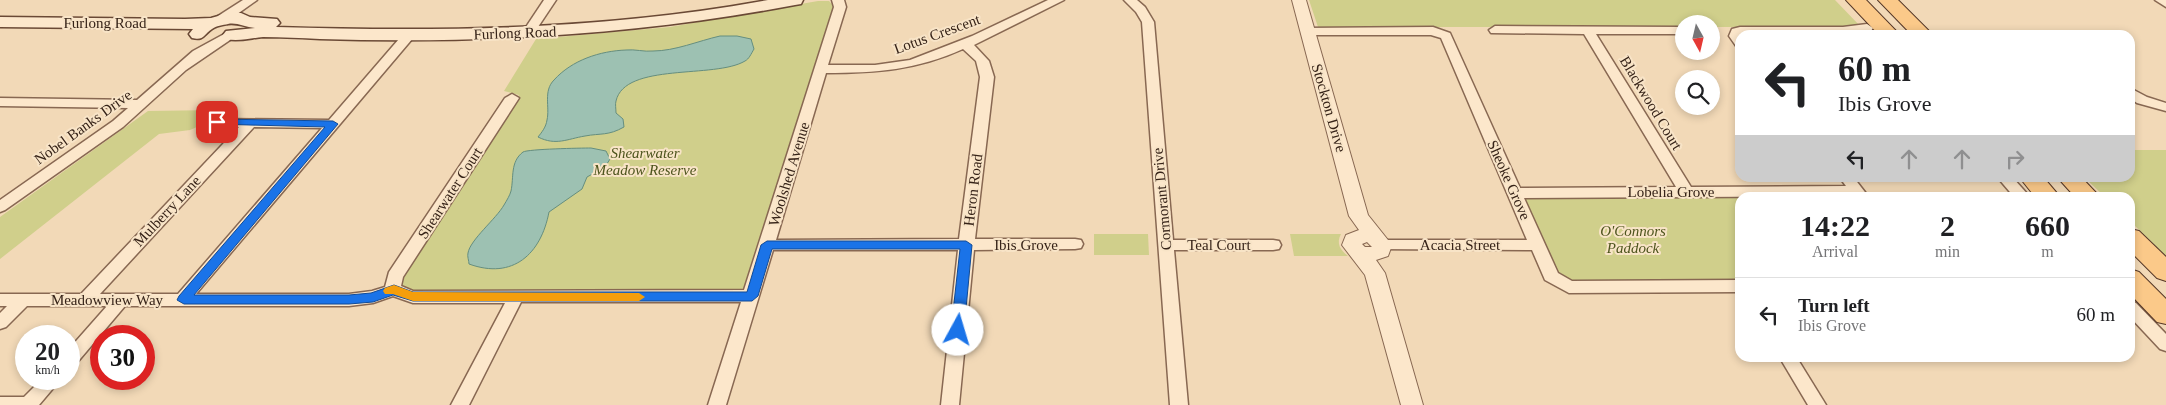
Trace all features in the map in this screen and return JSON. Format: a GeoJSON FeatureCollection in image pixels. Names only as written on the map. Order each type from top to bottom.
{"type":"FeatureCollection","features":[{"type":"Feature","properties":{"kind":"main road","name":"Furlong Road"},"geometry":{"type":"LineString","coordinates":[[0,22],[90,27],[208,28],[236,17],[245,21],[288,24],[531,29],[748,0]]}},
{"type":"Feature","properties":{"kind":"main road","name":"Furlong Road"},"geometry":{"type":"LineString","coordinates":[[208,28],[211,40],[264,32],[409,35],[656,23],[795,0]]}},
{"type":"Feature","properties":{"kind":"main road"},"geometry":{"type":"LineString","coordinates":[[1887,0],[1918,30]]}},
{"type":"Feature","properties":{"kind":"main road"},"geometry":{"type":"LineString","coordinates":[[1854,1],[1869,29]]}},
{"type":"Feature","properties":{"kind":"main road"},"geometry":{"type":"LineString","coordinates":[[229,36],[244,28],[245,21]]}},
{"type":"Feature","properties":{"kind":"main road","name":"Furlong Road"},"geometry":{"type":"LineString","coordinates":[[0,32],[90,27]]}},
{"type":"Feature","properties":{"kind":"main road"},"geometry":{"type":"LineString","coordinates":[[2034,182],[2044,192]]}},
{"type":"Feature","properties":{"kind":"main road"},"geometry":{"type":"LineString","coordinates":[[2073,182],[2084,192]]}},
{"type":"Feature","properties":{"kind":"main road"},"geometry":{"type":"LineString","coordinates":[[2135,242],[2166,272]]}},
{"type":"Feature","properties":{"kind":"main road"},"geometry":{"type":"LineString","coordinates":[[2135,283],[2166,315]]}},
{"type":"Feature","properties":{"kind":"street"},"geometry":{"type":"LineString","coordinates":[[245,21],[253,0]]}},
{"type":"Feature","properties":{"kind":"street"},"geometry":{"type":"LineString","coordinates":[[208,28],[253,0]]}},
{"type":"Feature","properties":{"kind":"street"},"geometry":{"type":"LineString","coordinates":[[531,29],[550,0]]}},
{"type":"Feature","properties":{"kind":"street","name":"Woolshed Avenue"},"geometry":{"type":"LineString","coordinates":[[717,405],[840,7],[838,0]]}},
{"type":"Feature","properties":{"kind":"street","name":"Lotus Crescent"},"geometry":{"type":"LineString","coordinates":[[821,69],[872,69],[894,67],[922,60],[964,44],[1058,0]]}},
{"type":"Feature","properties":{"kind":"street","name":"Cormorant Drive"},"geometry":{"type":"LineString","coordinates":[[1130,0],[1141,10],[1148,22],[1179,405]]}},
{"type":"Feature","properties":{"kind":"street","name":"Stockton Drive"},"geometry":{"type":"LineString","coordinates":[[1299,0],[1359,216],[1379,252],[1412,405]]}},
{"type":"Feature","properties":{"kind":"street","name":"Nobel Banks Drive"},"geometry":{"type":"LineString","coordinates":[[0,207],[118,124],[142,104],[181,67],[193,53],[208,28]]}},
{"type":"Feature","properties":{"kind":"street"},"geometry":{"type":"LineString","coordinates":[[1856,30],[1869,29]]}},
{"type":"Feature","properties":{"kind":"street"},"geometry":{"type":"LineString","coordinates":[[1495,30],[1675,30]]}},
{"type":"Feature","properties":{"kind":"street","name":"Blackwood Court"},"geometry":{"type":"LineString","coordinates":[[1588,30],[1686,192]]}},
{"type":"Feature","properties":{"kind":"street","name":"Sheoke Grove"},"geometry":{"type":"LineString","coordinates":[[1308,31],[1433,31],[1444,34],[1551,276],[1568,287],[1735,286]]}},
{"type":"Feature","properties":{"kind":"street"},"geometry":{"type":"LineString","coordinates":[[184,300],[409,35]]}},
{"type":"Feature","properties":{"kind":"street","name":"Nobel Banks Drive"},"geometry":{"type":"LineString","coordinates":[[181,67],[198,54],[229,36]]}},
{"type":"Feature","properties":{"kind":"street","name":"Heron Road"},"geometry":{"type":"LineString","coordinates":[[950,405],[966,245],[987,77],[984,62],[964,44]]}},
{"type":"Feature","properties":{"kind":"street"},"geometry":{"type":"LineString","coordinates":[[2135,95],[2142,100],[2166,107]]}},
{"type":"Feature","properties":{"kind":"street","name":"Shearwater Court"},"geometry":{"type":"LineString","coordinates":[[394,290],[392,285],[395,276],[512,98]]}},
{"type":"Feature","properties":{"kind":"street"},"geometry":{"type":"LineString","coordinates":[[4,103],[142,104]]}},
{"type":"Feature","properties":{"kind":"street"},"geometry":{"type":"LineString","coordinates":[[217,122],[333,124]]}},
{"type":"Feature","properties":{"kind":"street","name":"Mulberry Lane"},"geometry":{"type":"LineString","coordinates":[[85,300],[250,123]]}},
{"type":"Feature","properties":{"kind":"street"},"geometry":{"type":"LineString","coordinates":[[1850,182],[1858,192]]}},
{"type":"Feature","properties":{"kind":"street"},"geometry":{"type":"LineString","coordinates":[[2009,182],[2018,192]]}},
{"type":"Feature","properties":{"kind":"street","name":"Lobelia Grove"},"geometry":{"type":"LineString","coordinates":[[1514,193],[1735,193]]}},
{"type":"Feature","properties":{"kind":"street","name":"Stockton Drive"},"geometry":{"type":"LineString","coordinates":[[1359,216],[1357,245],[1379,252]]}},
{"type":"Feature","properties":{"kind":"street"},"geometry":{"type":"LineString","coordinates":[[1357,245],[1368,236],[1379,252]]}},
{"type":"Feature","properties":{"kind":"street","name":"Ibis Grove"},"geometry":{"type":"LineString","coordinates":[[767,245],[1075,244]]}},
{"type":"Feature","properties":{"kind":"street","name":"Teal Court"},"geometry":{"type":"LineString","coordinates":[[1166,245],[1273,246]]}},
{"type":"Feature","properties":{"kind":"street","name":"Acacia Street"},"geometry":{"type":"LineString","coordinates":[[1379,252],[1537,245]]}},
{"type":"Feature","properties":{"kind":"street"},"geometry":{"type":"LineString","coordinates":[[394,290],[413,297],[752,296]]}},
{"type":"Feature","properties":{"kind":"street","name":"Meadowview Way"},"geometry":{"type":"LineString","coordinates":[[0,300],[349,300],[373,297],[394,290]]}},
{"type":"Feature","properties":{"kind":"street"},"geometry":{"type":"LineString","coordinates":[[460,405],[516,297]]}},
{"type":"Feature","properties":{"kind":"street"},"geometry":{"type":"LineString","coordinates":[[0,323],[22,300]]}},
{"type":"Feature","properties":{"kind":"street"},"geometry":{"type":"LineString","coordinates":[[80,348],[122,300]]}},
{"type":"Feature","properties":{"kind":"street"},"geometry":{"type":"LineString","coordinates":[[2135,312],[2166,345]]}},
{"type":"Feature","properties":{"kind":"street"},"geometry":{"type":"LineString","coordinates":[[1790,362],[1817,405]]}},
{"type":"Feature","properties":{"kind":"street"},"geometry":{"type":"LineString","coordinates":[[0,404],[28,405],[42,390]]}},
{"type":"Feature","properties":{"kind":"green space"},"geometry":{"type":"Polygon","coordinates":[[[1309,0],[1835,0],[1861,27],[1720,27],[1720,15],[1675,15],[1675,27],[1318,27],[1309,0]]]}},
{"type":"Feature","properties":{"kind":"green space","name":"Shearwater Meadow Reserve"},"geometry":{"type":"Polygon","coordinates":[[[818,1],[829,1],[834,6],[743,292],[415,292],[401,288],[400,278],[519,95],[504,91],[536,39],[670,27],[818,1]]]}},
{"type":"Feature","properties":{"kind":"green space"},"geometry":{"type":"Polygon","coordinates":[[[218,110],[200,121],[206,123],[190,130],[159,134],[0,259],[0,217],[148,111],[218,110]]]}},
{"type":"Feature","properties":{"kind":"green space"},"geometry":{"type":"Polygon","coordinates":[[[2135,150],[2166,150],[2166,256],[2135,226],[2135,192],[2100,192],[2089,182],[2135,182],[2135,150]]]}},
{"type":"Feature","properties":{"kind":"green space","name":"O'Connors Paddock"},"geometry":{"type":"Polygon","coordinates":[[[1525,198],[1735,198],[1735,282],[1569,281],[1557,275],[1525,198]]]}},
{"type":"Feature","properties":{"kind":"green space"},"geometry":{"type":"Polygon","coordinates":[[[1094,234],[1148,234],[1149,255],[1094,255],[1094,234]]]}},
{"type":"Feature","properties":{"kind":"green space"},"geometry":{"type":"Polygon","coordinates":[[[1290,234],[1341,234],[1340,246],[1348,256],[1294,256],[1290,234]]]}},
{"type":"Feature","properties":{"kind":"shaded area"},"geometry":{"type":"Polygon","coordinates":[[[720,36],[737,36],[751,39],[754,49],[746,60],[731,66],[653,76],[636,81],[623,89],[616,101],[616,113],[623,119],[624,127],[618,130],[562,141],[544,140],[538,137],[544,129],[548,115],[548,94],[551,84],[561,73],[578,62],[606,52],[629,50],[661,51],[720,36]]]}},
{"type":"Feature","properties":{"kind":"shaded area"},"geometry":{"type":"Polygon","coordinates":[[[591,148],[606,151],[610,159],[605,167],[587,177],[582,189],[549,212],[545,227],[532,251],[512,266],[499,269],[469,264],[468,254],[473,242],[500,211],[509,196],[514,165],[523,152],[544,149],[591,148]]]}},
{"type":"Feature","properties":{"kind":"slow traffic"},"geometry":{"type":"LineString","coordinates":[[389,291],[394,290],[413,297],[639,297]]}},
{"type":"Feature","properties":{"kind":"route"},"geometry":{"type":"LineString","coordinates":[[217,122],[333,124],[184,300],[349,300],[373,297],[394,290],[413,297],[752,296],[767,245],[966,245],[958,330]]}}]}
